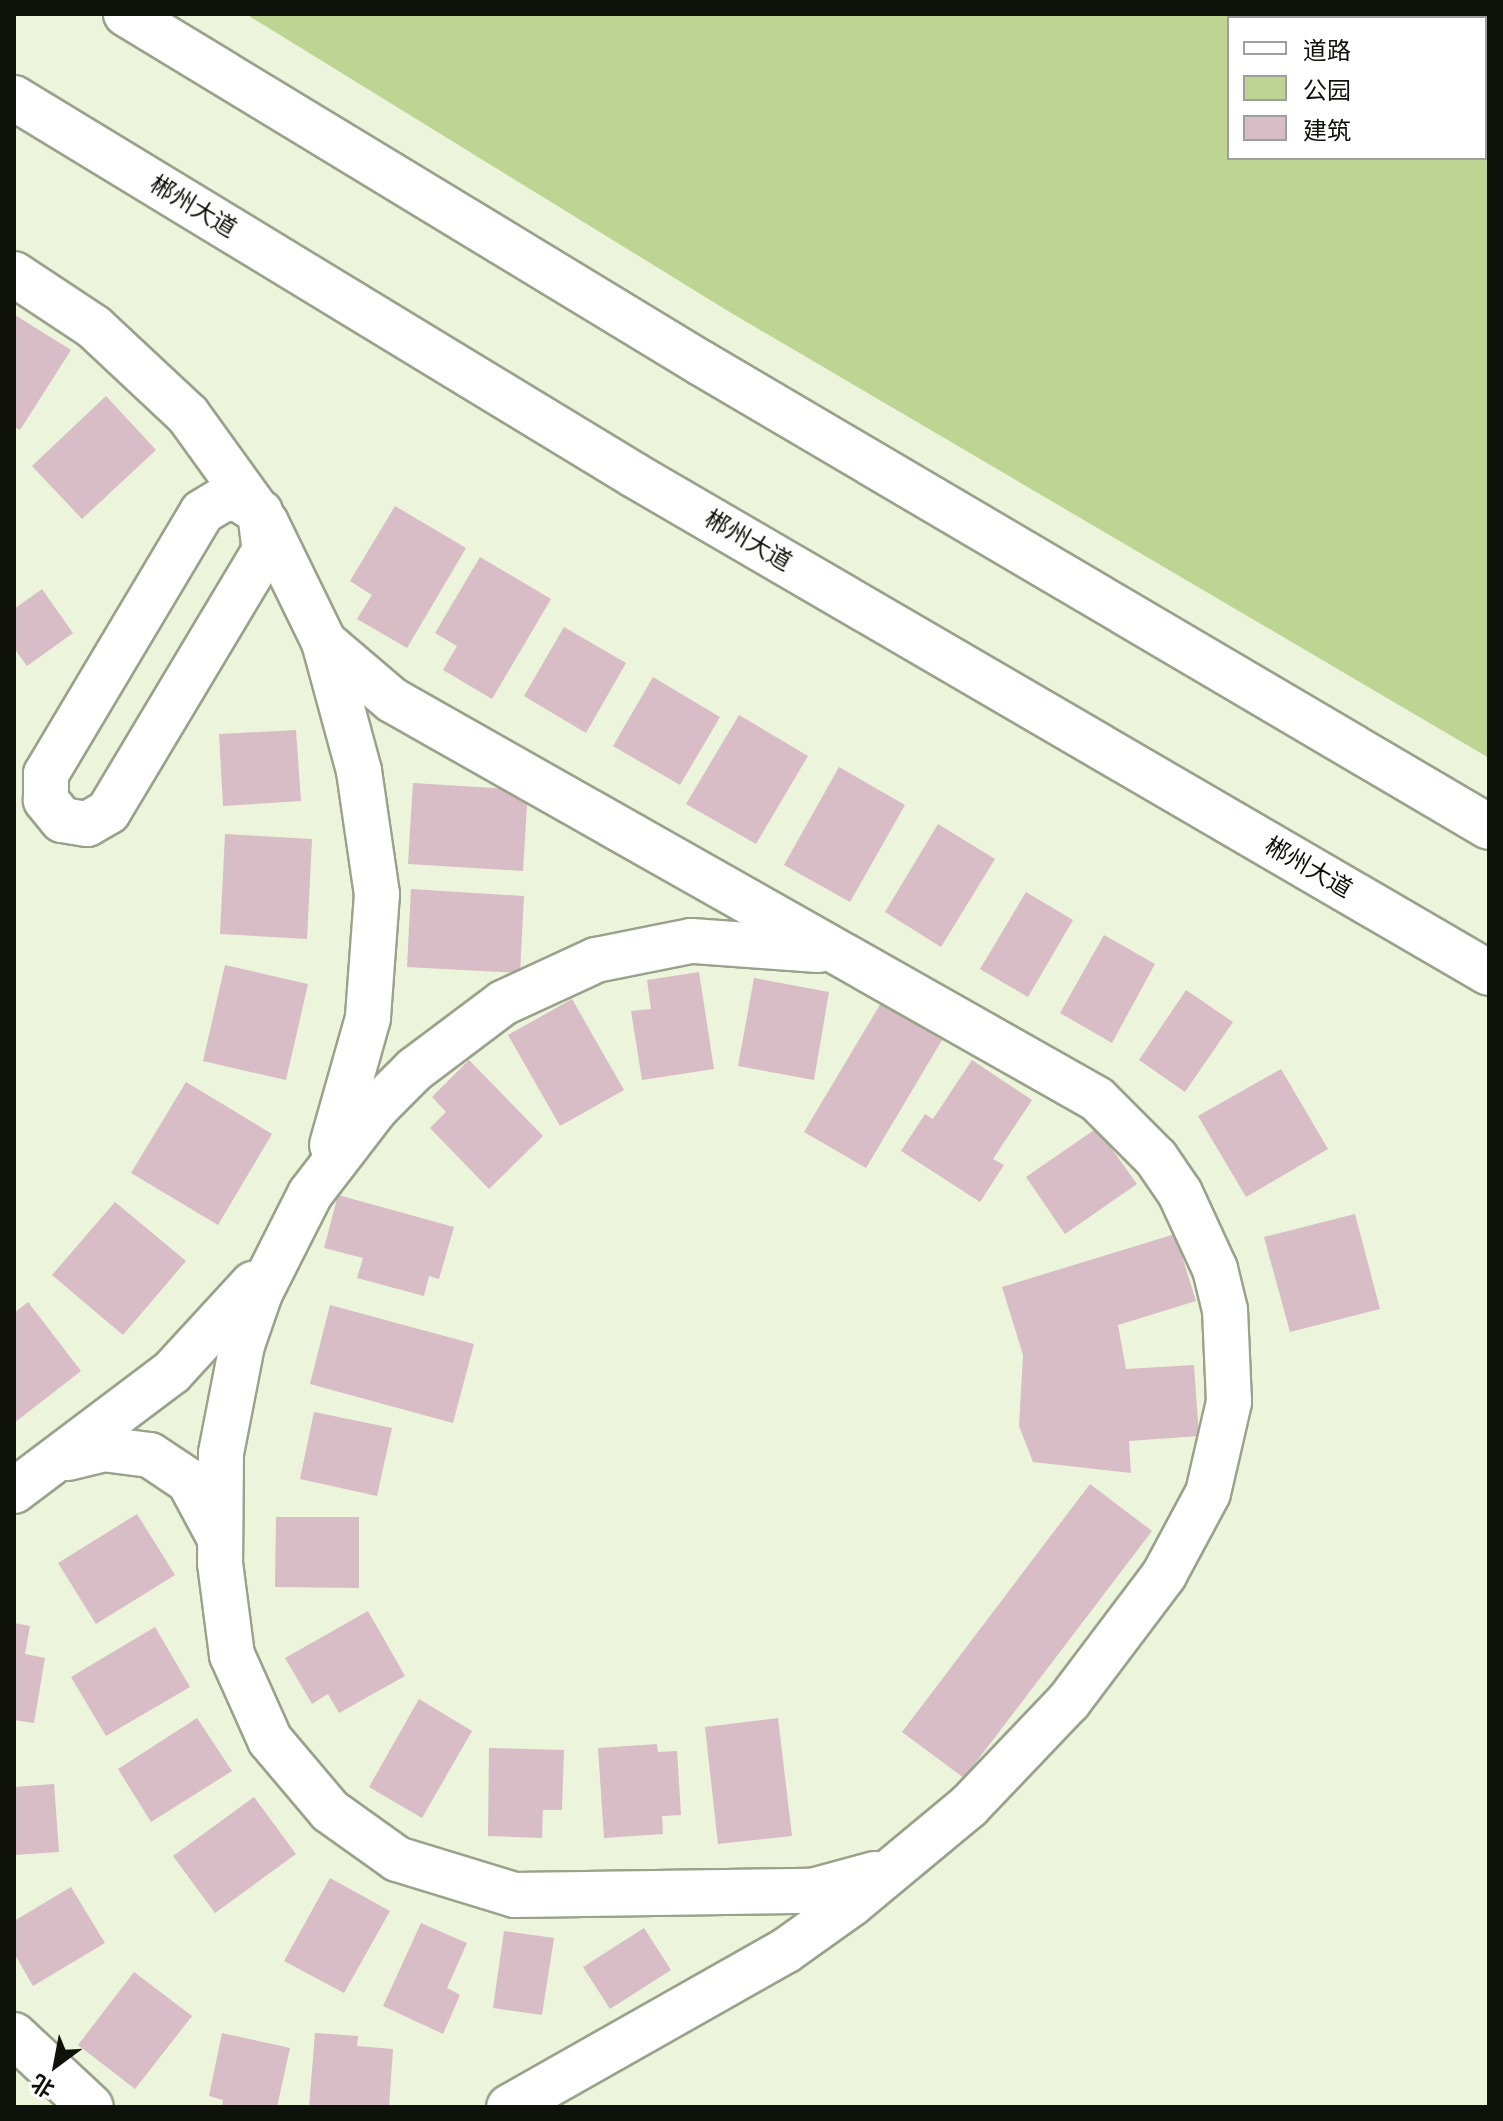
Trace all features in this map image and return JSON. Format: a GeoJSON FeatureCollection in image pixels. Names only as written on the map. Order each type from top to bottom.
{"type":"FeatureCollection","features":[{"type":"Feature","properties":{"kind":"main road"},"geometry":{"type":"LineString","coordinates":[[126,14],[701,363],[1489,827]]}},
{"type":"Feature","properties":{"kind":"main road","name":"郴州大道"},"geometry":{"type":"LineString","coordinates":[[14,98],[634,475],[1489,973]]}},
{"type":"Feature","properties":{"kind":"main road"},"geometry":{"type":"LineString","coordinates":[[14,274],[94,327],[188,415],[260,512],[299,582],[324,642],[359,771],[377,894],[371,1000],[355,1079],[310,1194],[271,1268],[242,1345],[221,1453],[220,1563]]}},
{"type":"Feature","properties":{"kind":"main road"},"geometry":{"type":"LineString","coordinates":[[188,415],[209,472],[202,512],[32,797],[74,824],[108,812],[248,577],[268,537],[260,512],[238,499],[202,512]]}},
{"type":"Feature","properties":{"kind":"main road"},"geometry":{"type":"LineString","coordinates":[[248,577],[273,566],[299,582]]}},
{"type":"Feature","properties":{"kind":"main road"},"geometry":{"type":"LineString","coordinates":[[324,642],[369,684],[417,714],[1063,1075],[1128,1127],[1172,1181],[1200,1230],[1225,1310],[1230,1356],[1222,1448],[1189,1535],[1069,1701],[918,1850],[785,1951],[509,2107]]}},
{"type":"Feature","properties":{"kind":"main road"},"geometry":{"type":"LineString","coordinates":[[359,771],[367,730],[391,714],[417,714]]}},
{"type":"Feature","properties":{"kind":"main road"},"geometry":{"type":"LineString","coordinates":[[371,1000],[380,1025],[401,1043],[431,1047],[458,1034],[550,976],[608,957],[691,941],[711,934],[724,917],[725,903],[714,880]]}},
{"type":"Feature","properties":{"kind":"main road"},"geometry":{"type":"LineString","coordinates":[[691,941],[775,943],[857,961]]}},
{"type":"Feature","properties":{"kind":"main road"},"geometry":{"type":"LineString","coordinates":[[14,1502],[212,1333],[282,1243],[310,1194],[376,1108],[458,1034]]}},
{"type":"Feature","properties":{"kind":"main road"},"geometry":{"type":"LineString","coordinates":[[14,1491],[57,1463],[80,1453],[127,1449],[172,1466],[214,1519],[232,1655],[270,1740],[330,1811],[397,1859],[515,1895],[775,1892],[847,1884],[918,1850]]}},
{"type":"Feature","properties":{"kind":"main road"},"geometry":{"type":"LineString","coordinates":[[775,1892],[799,1916],[795,1942],[785,1951]]}},
{"type":"Feature","properties":{"kind":"main road"},"geometry":{"type":"LineString","coordinates":[[14,2035],[91,2107]]}},
{"type":"Feature","properties":{"kind":"green space"},"geometry":{"type":"Polygon","coordinates":[[[246,14],[1489,14],[1489,758],[728,311],[246,14]]]}},
{"type":"Feature","properties":{"kind":"building"},"geometry":{"type":"Polygon","coordinates":[[[15,315],[71,350],[20,430],[14,427],[15,315]]]}},
{"type":"Feature","properties":{"kind":"building"},"geometry":{"type":"Polygon","coordinates":[[[106,396],[156,450],[82,519],[32,466],[106,396]]]}},
{"type":"Feature","properties":{"kind":"building"},"geometry":{"type":"Polygon","coordinates":[[[395,506],[466,548],[407,648],[357,619],[372,595],[350,581],[395,506]]]}},
{"type":"Feature","properties":{"kind":"building"},"geometry":{"type":"Polygon","coordinates":[[[480,557],[551,599],[492,699],[443,670],[457,646],[435,633],[480,557]]]}},
{"type":"Feature","properties":{"kind":"building"},"geometry":{"type":"Polygon","coordinates":[[[42,589],[73,633],[27,666],[14,648],[14,609],[42,589]]]}},
{"type":"Feature","properties":{"kind":"building"},"geometry":{"type":"Polygon","coordinates":[[[564,627],[626,663],[586,733],[524,696],[564,627]]]}},
{"type":"Feature","properties":{"kind":"building"},"geometry":{"type":"Polygon","coordinates":[[[653,677],[720,717],[680,785],[613,746],[653,677]]]}},
{"type":"Feature","properties":{"kind":"building"},"geometry":{"type":"Polygon","coordinates":[[[739,715],[808,756],[756,844],[686,804],[739,715]]]}},
{"type":"Feature","properties":{"kind":"building"},"geometry":{"type":"Polygon","coordinates":[[[296,730],[301,801],[223,806],[219,734],[296,730]]]}},
{"type":"Feature","properties":{"kind":"building"},"geometry":{"type":"Polygon","coordinates":[[[839,767],[905,805],[850,902],[784,865],[839,767]]]}},
{"type":"Feature","properties":{"kind":"building"},"geometry":{"type":"Polygon","coordinates":[[[413,783],[528,790],[523,871],[408,864],[413,783]]]}},
{"type":"Feature","properties":{"kind":"building"},"geometry":{"type":"Polygon","coordinates":[[[938,824],[995,859],[941,947],[885,912],[938,824]]]}},
{"type":"Feature","properties":{"kind":"building"},"geometry":{"type":"Polygon","coordinates":[[[225,834],[312,839],[307,939],[220,934],[225,834]]]}},
{"type":"Feature","properties":{"kind":"building"},"geometry":{"type":"Polygon","coordinates":[[[411,889],[524,896],[520,973],[407,967],[411,889]]]}},
{"type":"Feature","properties":{"kind":"building"},"geometry":{"type":"Polygon","coordinates":[[[1026,892],[1073,920],[1028,997],[980,969],[1026,892]]]}},
{"type":"Feature","properties":{"kind":"building"},"geometry":{"type":"Polygon","coordinates":[[[1104,935],[1155,964],[1112,1043],[1060,1013],[1104,935]]]}},
{"type":"Feature","properties":{"kind":"building"},"geometry":{"type":"Polygon","coordinates":[[[225,965],[308,984],[286,1080],[203,1061],[225,965]]]}},
{"type":"Feature","properties":{"kind":"building"},"geometry":{"type":"Polygon","coordinates":[[[699,972],[714,1069],[642,1080],[631,1011],[651,1009],[647,980],[699,972]]]}},
{"type":"Feature","properties":{"kind":"building"},"geometry":{"type":"Polygon","coordinates":[[[754,978],[829,992],[814,1080],[738,1066],[754,978]]]}},
{"type":"Feature","properties":{"kind":"building"},"geometry":{"type":"Polygon","coordinates":[[[1186,990],[1233,1022],[1185,1092],[1139,1060],[1186,990]]]}},
{"type":"Feature","properties":{"kind":"building"},"geometry":{"type":"Polygon","coordinates":[[[572,999],[624,1090],[560,1126],[508,1035],[572,999]]]}},
{"type":"Feature","properties":{"kind":"building"},"geometry":{"type":"Polygon","coordinates":[[[881,1003],[942,1040],[866,1168],[804,1132],[881,1003]]]}},
{"type":"Feature","properties":{"kind":"building"},"geometry":{"type":"Polygon","coordinates":[[[469,1060],[543,1136],[489,1189],[430,1128],[446,1112],[432,1097],[469,1060]]]}},
{"type":"Feature","properties":{"kind":"building"},"geometry":{"type":"Polygon","coordinates":[[[972,1060],[1032,1100],[993,1159],[1004,1165],[980,1202],[901,1151],[925,1114],[933,1119],[972,1060]]]}},
{"type":"Feature","properties":{"kind":"building"},"geometry":{"type":"Polygon","coordinates":[[[1281,1069],[1328,1149],[1246,1197],[1198,1116],[1281,1069]]]}},
{"type":"Feature","properties":{"kind":"building"},"geometry":{"type":"Polygon","coordinates":[[[186,1082],[272,1134],[218,1225],[131,1173],[186,1082]]]}},
{"type":"Feature","properties":{"kind":"building"},"geometry":{"type":"Polygon","coordinates":[[[1097,1128],[1137,1184],[1065,1234],[1026,1177],[1097,1128]]]}},
{"type":"Feature","properties":{"kind":"building"},"geometry":{"type":"Polygon","coordinates":[[[338,1195],[454,1227],[439,1279],[429,1276],[424,1296],[357,1278],[363,1258],[324,1248],[338,1195]]]}},
{"type":"Feature","properties":{"kind":"building"},"geometry":{"type":"Polygon","coordinates":[[[115,1202],[186,1261],[123,1335],[52,1275],[115,1202]]]}},
{"type":"Feature","properties":{"kind":"building"},"geometry":{"type":"Polygon","coordinates":[[[1355,1214],[1380,1309],[1290,1332],[1264,1237],[1355,1214]]]}},
{"type":"Feature","properties":{"kind":"building"},"geometry":{"type":"Polygon","coordinates":[[[1175,1234],[1196,1301],[1118,1325],[1126,1369],[1194,1365],[1199,1436],[1129,1441],[1131,1473],[1033,1462],[1019,1426],[1023,1355],[1002,1287],[1175,1234]]]}},
{"type":"Feature","properties":{"kind":"building"},"geometry":{"type":"Polygon","coordinates":[[[28,1302],[81,1371],[14,1423],[14,1313],[28,1302]]]}},
{"type":"Feature","properties":{"kind":"building"},"geometry":{"type":"Polygon","coordinates":[[[330,1305],[474,1344],[453,1423],[310,1384],[330,1305]]]}},
{"type":"Feature","properties":{"kind":"building"},"geometry":{"type":"Polygon","coordinates":[[[314,1412],[392,1428],[377,1496],[300,1479],[314,1412]]]}},
{"type":"Feature","properties":{"kind":"building"},"geometry":{"type":"Polygon","coordinates":[[[1090,1484],[1152,1531],[964,1778],[902,1732],[1090,1484]]]}},
{"type":"Feature","properties":{"kind":"building"},"geometry":{"type":"Polygon","coordinates":[[[137,1514],[175,1575],[96,1624],[58,1563],[137,1514]]]}},
{"type":"Feature","properties":{"kind":"building"},"geometry":{"type":"Polygon","coordinates":[[[276,1517],[359,1517],[359,1588],[275,1587],[276,1517]]]}},
{"type":"Feature","properties":{"kind":"building"},"geometry":{"type":"Polygon","coordinates":[[[368,1611],[405,1676],[339,1713],[328,1694],[312,1704],[285,1658],[368,1611]]]}},
{"type":"Feature","properties":{"kind":"building"},"geometry":{"type":"Polygon","coordinates":[[[14,1623],[30,1626],[25,1654],[45,1658],[34,1723],[14,1720],[14,1623]]]}},
{"type":"Feature","properties":{"kind":"building"},"geometry":{"type":"Polygon","coordinates":[[[155,1627],[190,1687],[106,1736],[71,1677],[155,1627]]]}},
{"type":"Feature","properties":{"kind":"building"},"geometry":{"type":"Polygon","coordinates":[[[419,1699],[472,1731],[422,1818],[369,1787],[419,1699]]]}},
{"type":"Feature","properties":{"kind":"building"},"geometry":{"type":"Polygon","coordinates":[[[197,1718],[232,1771],[151,1822],[118,1769],[197,1718]]]}},
{"type":"Feature","properties":{"kind":"building"},"geometry":{"type":"Polygon","coordinates":[[[778,1718],[792,1836],[718,1844],[705,1727],[778,1718]]]}},
{"type":"Feature","properties":{"kind":"building"},"geometry":{"type":"Polygon","coordinates":[[[657,1744],[658,1752],[677,1751],[681,1815],[662,1816],[663,1834],[604,1838],[598,1748],[657,1744]]]}},
{"type":"Feature","properties":{"kind":"building"},"geometry":{"type":"Polygon","coordinates":[[[489,1748],[564,1750],[562,1810],[543,1810],[542,1838],[488,1836],[489,1748]]]}},
{"type":"Feature","properties":{"kind":"building"},"geometry":{"type":"Polygon","coordinates":[[[54,1784],[59,1852],[14,1855],[14,1787],[54,1784]]]}},
{"type":"Feature","properties":{"kind":"building"},"geometry":{"type":"Polygon","coordinates":[[[254,1797],[296,1854],[215,1913],[173,1856],[254,1797]]]}},
{"type":"Feature","properties":{"kind":"building"},"geometry":{"type":"Polygon","coordinates":[[[330,1878],[390,1911],[344,1993],[284,1961],[330,1878]]]}},
{"type":"Feature","properties":{"kind":"building"},"geometry":{"type":"Polygon","coordinates":[[[71,1887],[105,1943],[33,1986],[14,1953],[14,1921],[71,1887]]]}},
{"type":"Feature","properties":{"kind":"building"},"geometry":{"type":"Polygon","coordinates":[[[421,1923],[467,1943],[447,1988],[460,1995],[443,2034],[383,2006],[421,1923]]]}},
{"type":"Feature","properties":{"kind":"building"},"geometry":{"type":"Polygon","coordinates":[[[644,1928],[671,1970],[610,2009],[583,1967],[644,1928]]]}},
{"type":"Feature","properties":{"kind":"building"},"geometry":{"type":"Polygon","coordinates":[[[504,1931],[554,1938],[542,2015],[493,2008],[504,1931]]]}},
{"type":"Feature","properties":{"kind":"building"},"geometry":{"type":"Polygon","coordinates":[[[134,1972],[192,2016],[135,2089],[78,2045],[134,1972]]]}},
{"type":"Feature","properties":{"kind":"building"},"geometry":{"type":"Polygon","coordinates":[[[222,2033],[290,2048],[277,2107],[222,2107],[223,2100],[209,2096],[222,2033]]]}},
{"type":"Feature","properties":{"kind":"building"},"geometry":{"type":"Polygon","coordinates":[[[315,2033],[358,2036],[357,2046],[393,2049],[389,2107],[309,2107],[315,2033]]]}}]}
